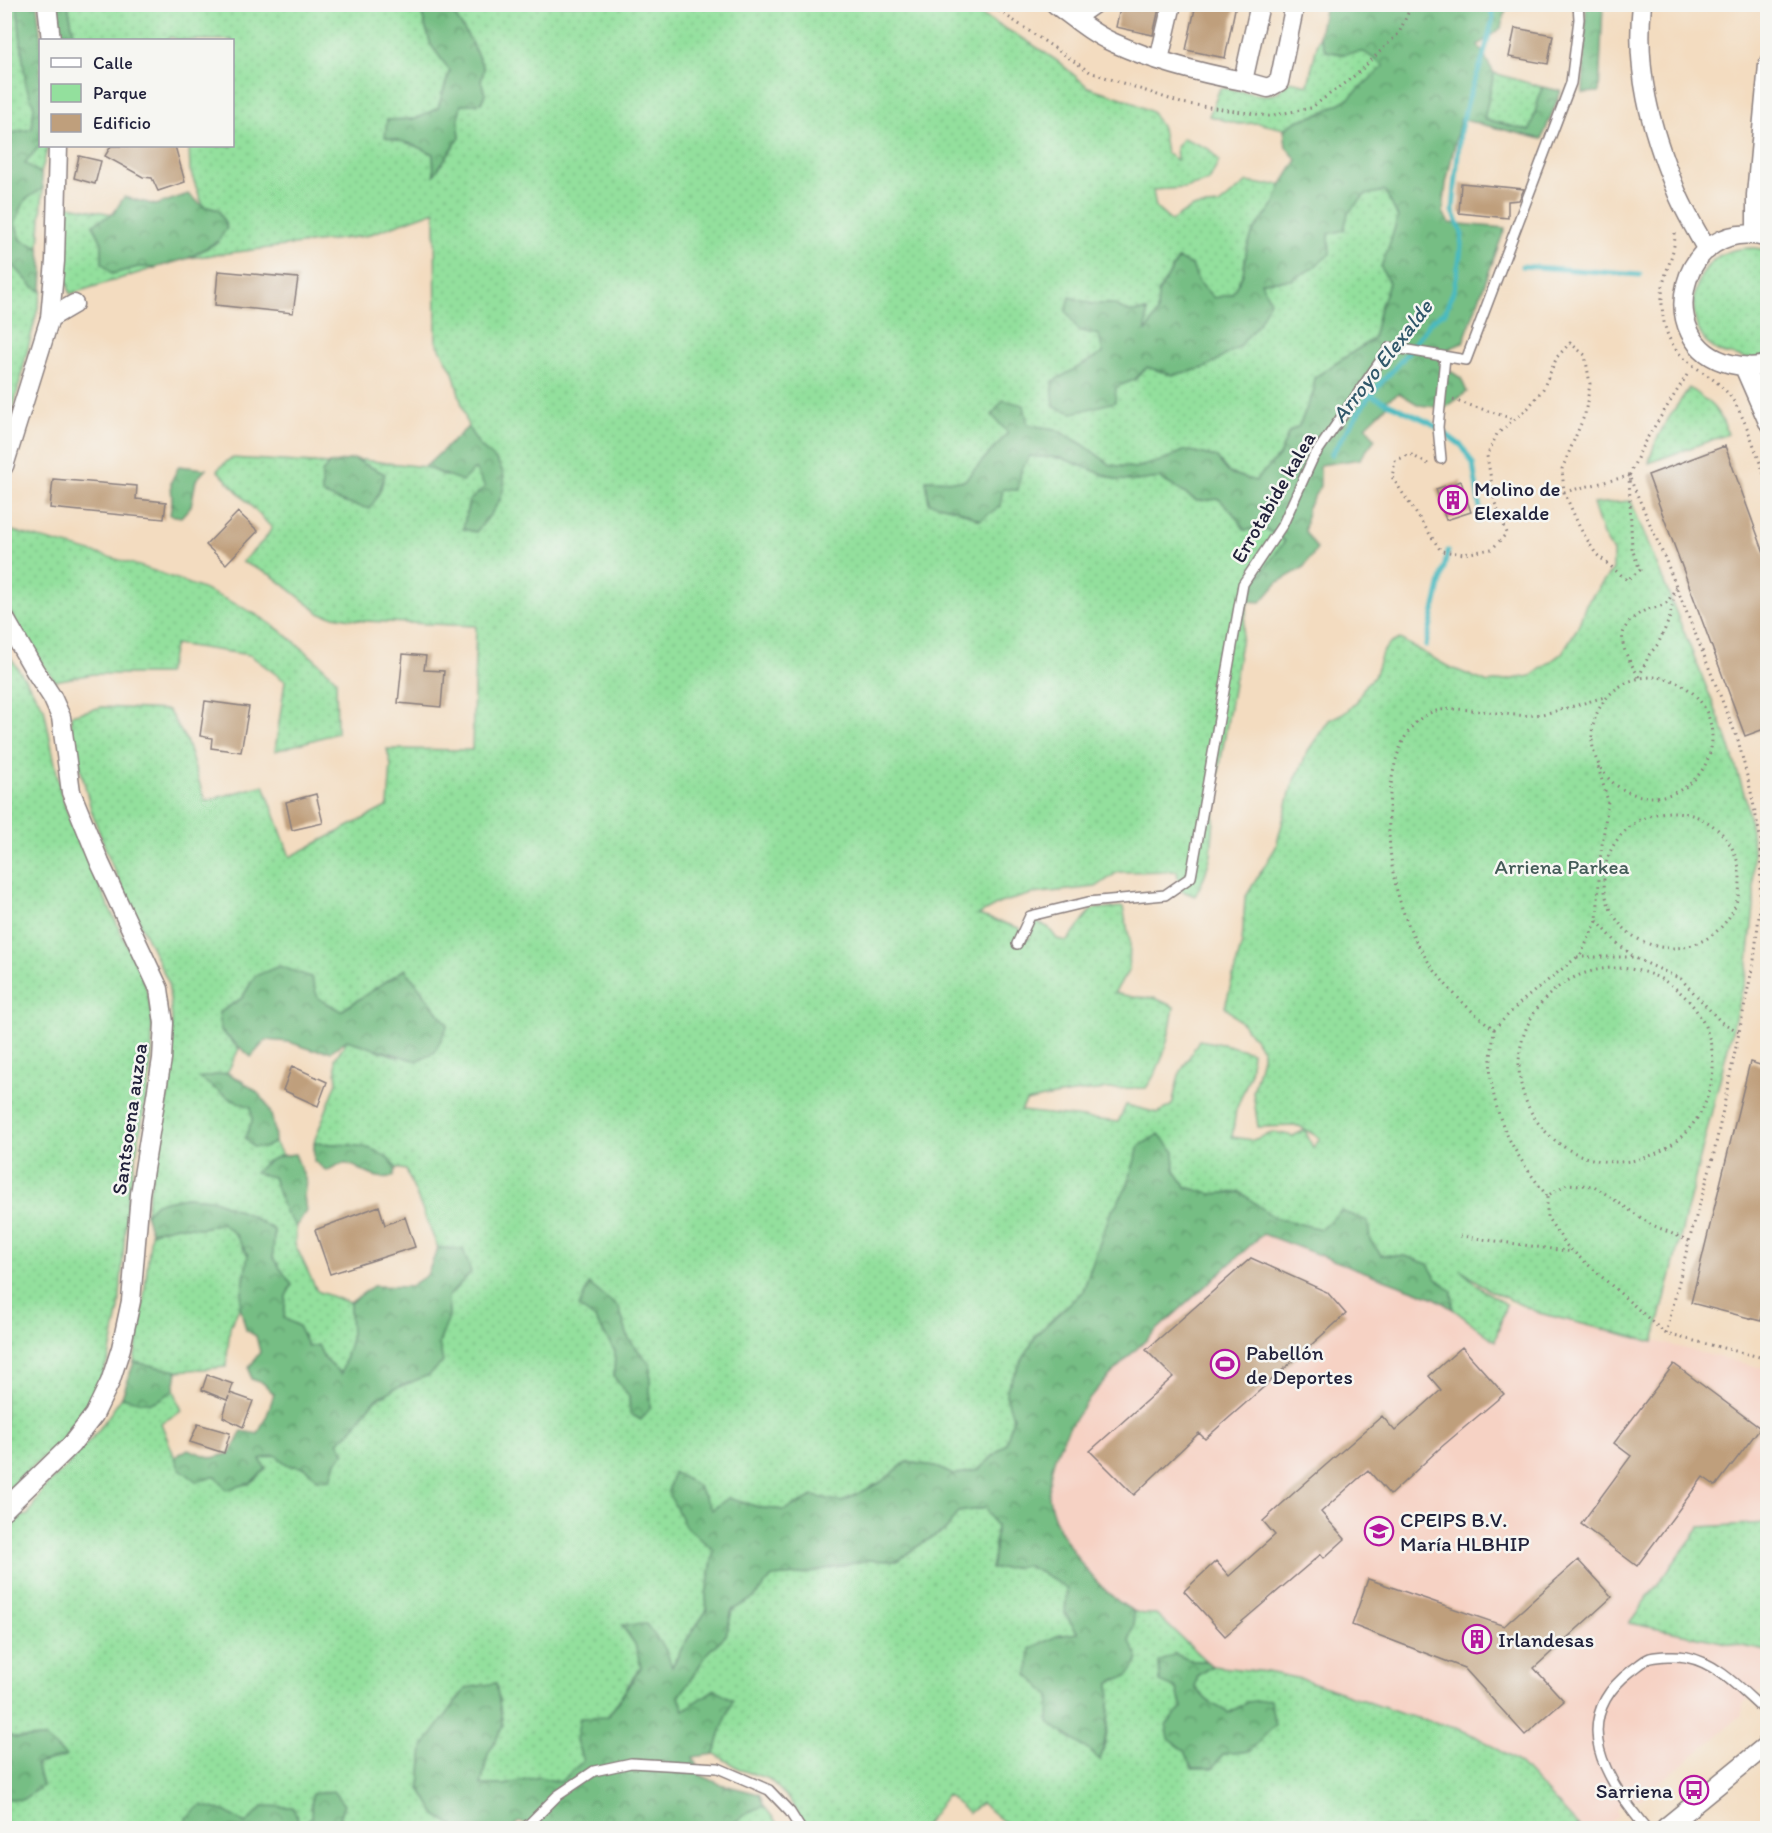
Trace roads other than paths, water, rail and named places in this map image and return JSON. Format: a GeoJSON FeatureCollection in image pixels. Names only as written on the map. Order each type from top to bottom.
{"type":"FeatureCollection","features":[{"type":"Feature","properties":{"kind":"street"},"geometry":{"type":"LineString","coordinates":[[47,4],[51,39]]}},
{"type":"Feature","properties":{"kind":"street"},"geometry":{"type":"LineString","coordinates":[[1055,4],[1112,42],[1160,60],[1268,88],[1279,82],[1296,4]]}},
{"type":"Feature","properties":{"kind":"street"},"geometry":{"type":"LineString","coordinates":[[1074,18],[1094,4]]}},
{"type":"Feature","properties":{"kind":"street"},"geometry":{"type":"LineString","coordinates":[[1160,60],[1172,4]]}},
{"type":"Feature","properties":{"kind":"street"},"geometry":{"type":"LineString","coordinates":[[1244,81],[1260,4]]}},
{"type":"Feature","properties":{"kind":"street"},"geometry":{"type":"LineString","coordinates":[[1642,4],[1640,64],[1652,126],[1675,190],[1707,250]]}},
{"type":"Feature","properties":{"kind":"street"},"geometry":{"type":"LineString","coordinates":[[1767,65],[1756,195],[1762,237],[1739,235],[1722,240],[1707,250],[1692,267],[1684,288],[1683,310],[1690,332],[1703,350],[1722,362],[1744,367],[1767,364]]}},
{"type":"Feature","properties":{"kind":"street"},"geometry":{"type":"LineString","coordinates":[[4,466],[50,318],[55,261],[58,147]]}},
{"type":"Feature","properties":{"kind":"street"},"geometry":{"type":"LineString","coordinates":[[50,318],[74,304]]}},
{"type":"Feature","properties":{"kind":"street"},"geometry":{"type":"LineString","coordinates":[[1744,367],[1767,422]]}},
{"type":"Feature","properties":{"kind":"street","name":"Santsoena auzoa"},"geometry":{"type":"LineString","coordinates":[[4,618],[52,697],[61,717],[72,792],[100,863],[159,989],[164,1023],[162,1059],[140,1194],[131,1301],[121,1348],[110,1382],[94,1415],[70,1445],[4,1510]]}},
{"type":"Feature","properties":{"kind":"street"},"geometry":{"type":"LineString","coordinates":[[1665,1828],[1767,1744]]}},
{"type":"Feature","properties":{"kind":"lane","name":"Errotabide kalea"},"geometry":{"type":"LineString","coordinates":[[1017,944],[1030,915],[1088,902],[1165,895],[1191,877],[1243,585],[1283,524],[1313,458],[1390,347],[1466,360],[1571,83],[1579,19],[1578,4]]}},
{"type":"Feature","properties":{"kind":"lane"},"geometry":{"type":"LineString","coordinates":[[1441,459],[1438,427],[1445,357]]}},
{"type":"Feature","properties":{"kind":"lane"},"geometry":{"type":"LineString","coordinates":[[1646,1828],[1625,1803],[1602,1763],[1598,1740],[1600,1709],[1616,1683],[1649,1659],[1686,1656],[1714,1667],[1767,1714]]}},
{"type":"Feature","properties":{"kind":"lane"},"geometry":{"type":"LineString","coordinates":[[525,1828],[557,1796],[594,1771],[632,1763],[718,1768],[769,1790],[790,1812],[800,1828]]}},
{"type":"Feature","properties":{"kind":"waterway","name":"Arroyo Elexalde"},"geometry":{"type":"LineString","coordinates":[[1331,455],[1370,395],[1401,361],[1433,319],[1445,312],[1454,289],[1462,233],[1453,211],[1460,131],[1493,18],[1490,4]]}},
{"type":"Feature","properties":{"kind":"waterway"},"geometry":{"type":"LineString","coordinates":[[1522,266],[1640,275]]}},
{"type":"Feature","properties":{"kind":"waterway"},"geometry":{"type":"LineString","coordinates":[[1370,395],[1431,423],[1462,446],[1473,464],[1480,509],[1478,521]]}},
{"type":"Feature","properties":{"kind":"waterway"},"geometry":{"type":"LineString","coordinates":[[1426,645],[1448,551]]}},
{"type":"Feature","properties":{"kind":"place","name":"Molino de Elexalde"},"geometry":{"type":"Point","coordinates":[1453,500]}},
{"type":"Feature","properties":{"kind":"place","name":"Pabellón de Deportes"},"geometry":{"type":"Point","coordinates":[1225,1364]}},
{"type":"Feature","properties":{"kind":"place","name":"CPEIPS B.V. María HLBHIP"},"geometry":{"type":"Point","coordinates":[1379,1531]}},
{"type":"Feature","properties":{"kind":"place","name":"Irlandesas"},"geometry":{"type":"Point","coordinates":[1477,1639]}},
{"type":"Feature","properties":{"kind":"place","name":"Sarriena"},"geometry":{"type":"Point","coordinates":[1694,1790]}},
{"type":"Feature","properties":{"kind":"park label","name":"Arriena Parkea"},"geometry":{"type":"Point","coordinates":[1562,866]}}]}
